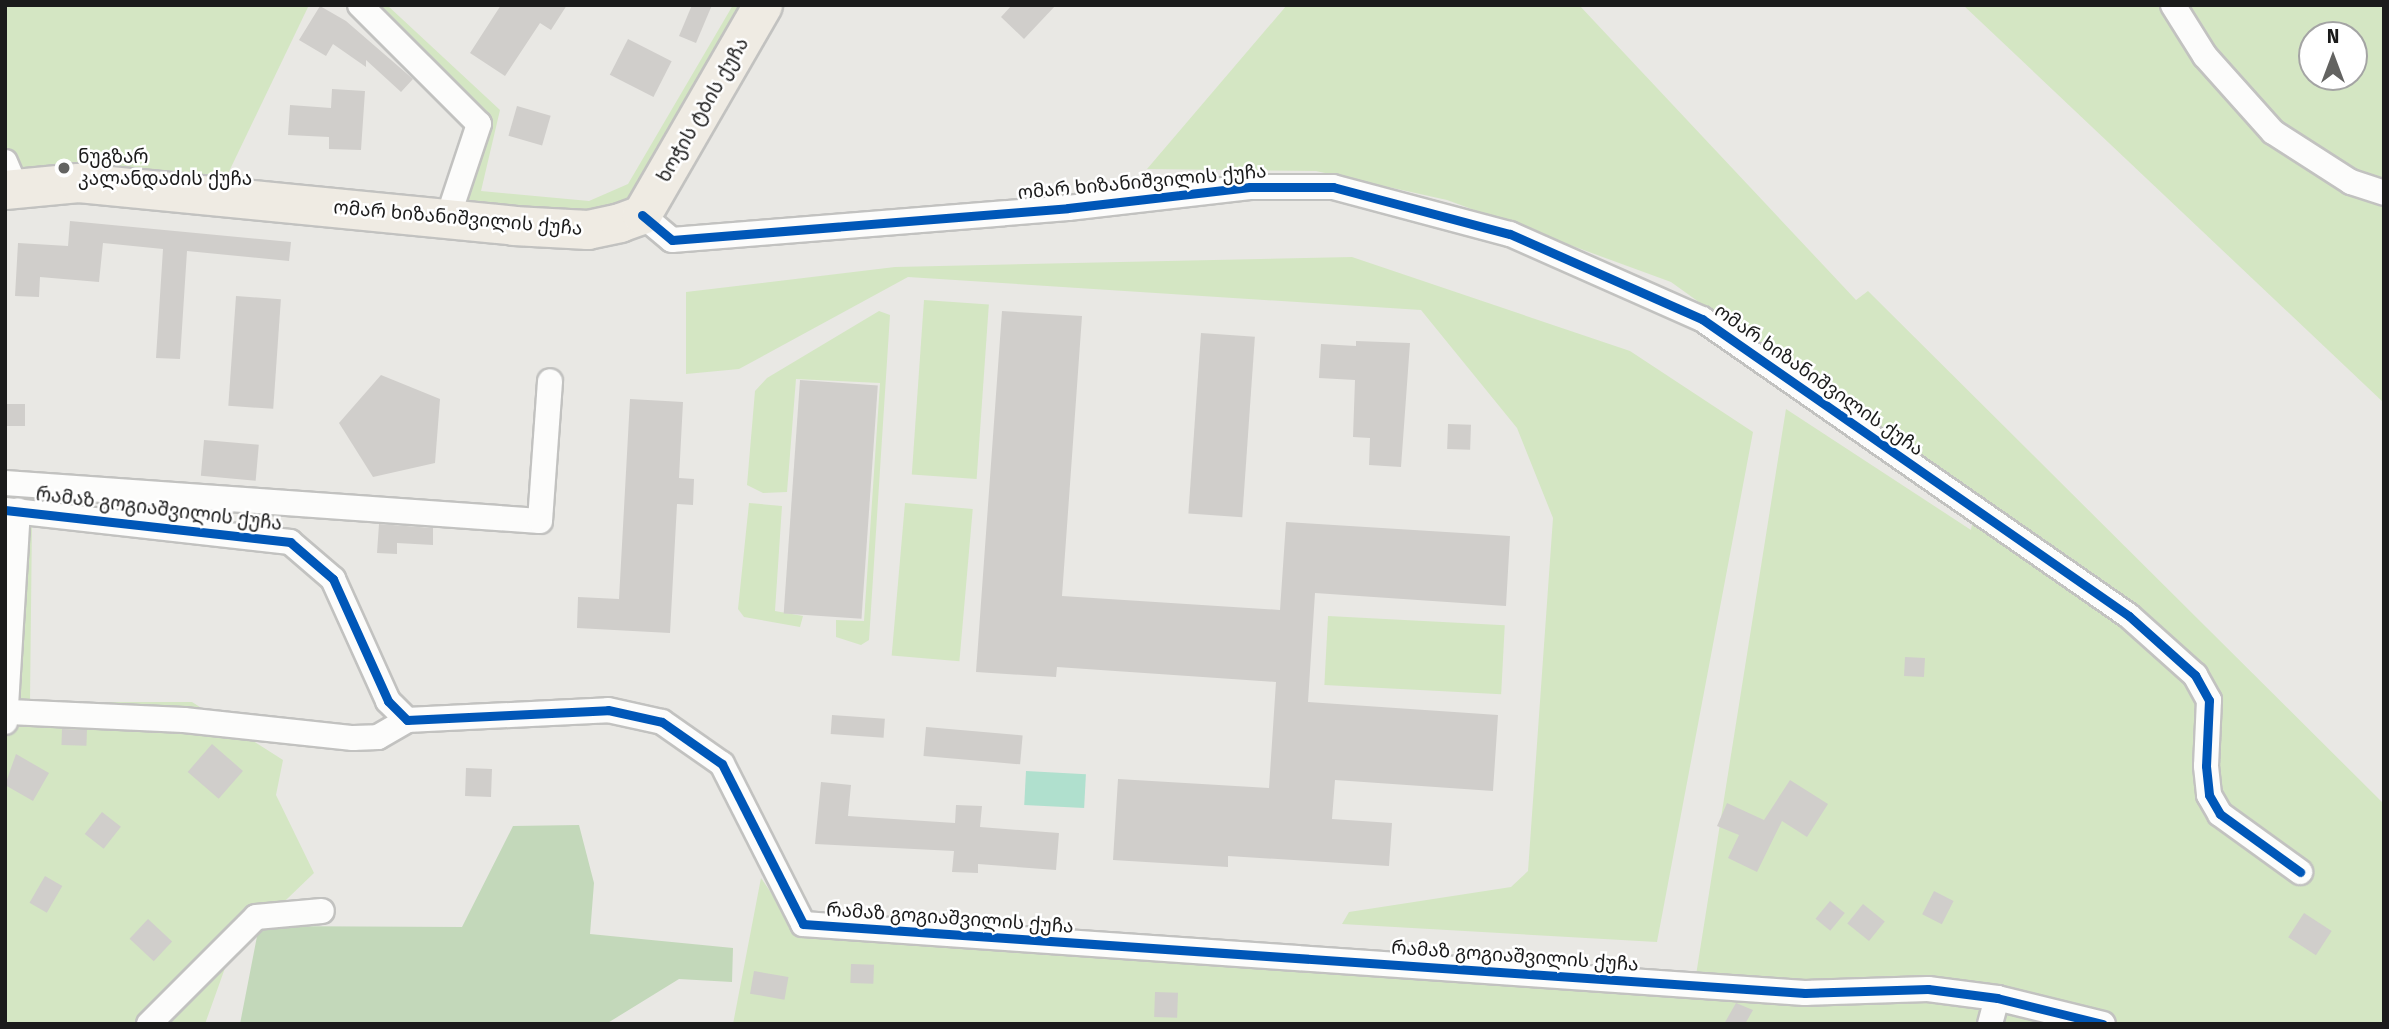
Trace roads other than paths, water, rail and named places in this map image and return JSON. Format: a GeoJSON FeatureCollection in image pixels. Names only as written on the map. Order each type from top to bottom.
{"type":"FeatureCollection","features":[{"type":"Feature","properties":{"kind":"main road","name":"ხოჭის ტბის ქუჩა"},"geometry":{"type":"LineString","coordinates":[[642,215],[763,5]]}},
{"type":"Feature","properties":{"kind":"main road","name":"ომარ ხიზანიშვილის ქუჩა"},"geometry":{"type":"LineString","coordinates":[[9,179],[79,183],[447,220],[588,230],[642,215]]}},
{"type":"Feature","properties":{"kind":"street"},"geometry":{"type":"LineString","coordinates":[[360,5],[479,124],[447,220]]}},
{"type":"Feature","properties":{"kind":"street"},"geometry":{"type":"LineString","coordinates":[[2173,5],[2205,56],[2273,132],[2351,182],[2384,193]]}},
{"type":"Feature","properties":{"kind":"street","name":"ომარ ხიზანიშვილის ქუჩა"},"geometry":{"type":"LineString","coordinates":[[642,215],[672,240],[1068,208],[1250,187],[1333,187],[1510,234],[1702,319],[2129,616],[2195,675],[2209,700],[2209,794],[2220,814],[2300,872]]}},
{"type":"Feature","properties":{"kind":"street"},"geometry":{"type":"LineString","coordinates":[[5,483],[540,521],[550,380]]}},
{"type":"Feature","properties":{"kind":"street"},"geometry":{"type":"LineString","coordinates":[[12,510],[7,717],[184,720],[353,738],[378,737],[407,720]]}},
{"type":"Feature","properties":{"kind":"street","name":"რამაზ გოგიაშვილის ქუჩა"},"geometry":{"type":"LineString","coordinates":[[12,510],[290,542],[333,579],[388,701],[407,720],[608,710],[662,722],[722,764],[803,924],[1805,993],[1928,989],[1997,998],[2104,1024]]}},
{"type":"Feature","properties":{"kind":"street"},"geometry":{"type":"LineString","coordinates":[[149,1024],[256,917],[322,911]]}},
{"type":"Feature","properties":{"kind":"street"},"geometry":{"type":"LineString","coordinates":[[1990,1024],[1997,998]]}},
{"type":"Feature","properties":{"kind":"place","name":"ნუგზარ კალანდაძის ქუჩა"},"geometry":{"type":"Point","coordinates":[64,168]}}]}
